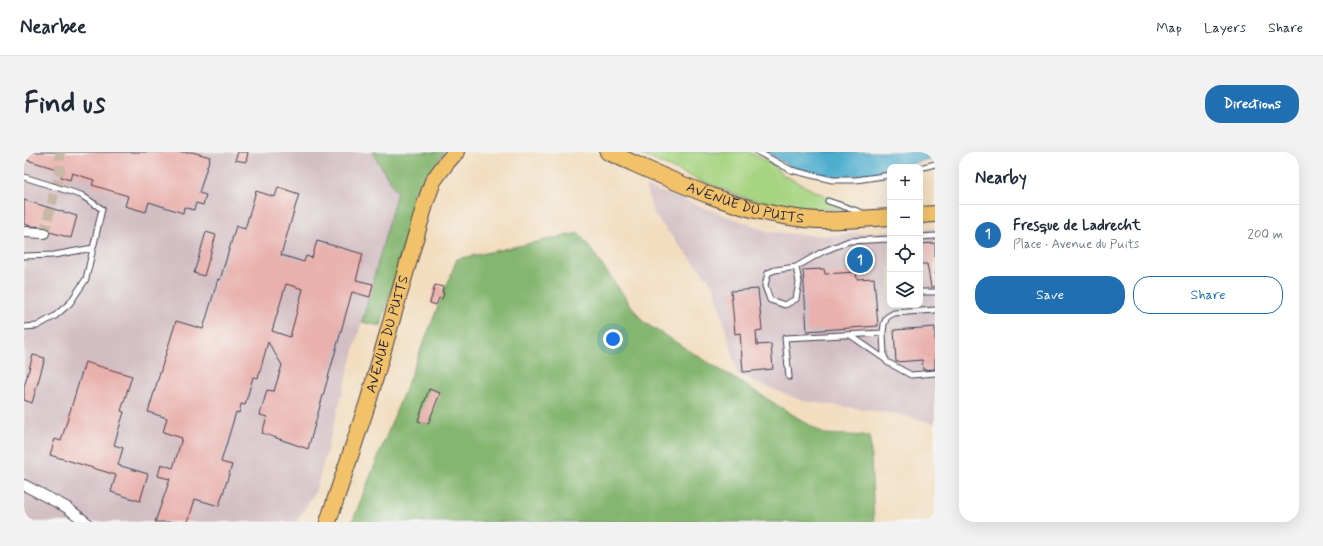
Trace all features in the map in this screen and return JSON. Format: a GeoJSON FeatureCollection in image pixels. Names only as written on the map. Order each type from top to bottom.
{"type":"FeatureCollection","features":[{"type":"Feature","properties":{"kind":"main road","name":"AVENUE DU PUITS"},"geometry":{"type":"LineString","coordinates":[[328,522],[368,402],[426,201],[434,180],[456,152]]}},
{"type":"Feature","properties":{"kind":"main road","name":"AVENUE DU PUITS"},"geometry":{"type":"LineString","coordinates":[[608,152],[697,191],[750,210],[805,219],[839,220],[883,218]]}},
{"type":"Feature","properties":{"kind":"main road"},"geometry":{"type":"LineString","coordinates":[[923,215],[935,214]]}},
{"type":"Feature","properties":{"kind":"street"},"geometry":{"type":"LineString","coordinates":[[24,232],[44,233]]}},
{"type":"Feature","properties":{"kind":"street"},"geometry":{"type":"LineString","coordinates":[[24,485],[66,507],[86,522]]}},
{"type":"Feature","properties":{"kind":"lane"},"geometry":{"type":"LineString","coordinates":[[758,152],[791,170],[832,180],[856,180],[887,175]]}},
{"type":"Feature","properties":{"kind":"lane"},"geometry":{"type":"LineString","coordinates":[[923,167],[935,164]]}},
{"type":"Feature","properties":{"kind":"lane"},"geometry":{"type":"LineString","coordinates":[[24,177],[81,195],[102,209],[86,279],[70,303],[55,316],[37,326],[24,327]]}},
{"type":"Feature","properties":{"kind":"lane"},"geometry":{"type":"LineString","coordinates":[[828,201],[883,218]]}},
{"type":"Feature","properties":{"kind":"lane"},"geometry":{"type":"LineString","coordinates":[[923,237],[935,236]]}},
{"type":"Feature","properties":{"kind":"lane"},"geometry":{"type":"LineString","coordinates":[[796,268],[799,282],[796,299],[785,305],[770,300],[764,286],[768,273],[775,270],[796,268],[822,252],[849,241],[887,238]]}},
{"type":"Feature","properties":{"kind":"lane"},"geometry":{"type":"LineString","coordinates":[[24,256],[54,255],[93,248]]}},
{"type":"Feature","properties":{"kind":"lane"},"geometry":{"type":"LineString","coordinates":[[923,292],[935,292]]}},
{"type":"Feature","properties":{"kind":"lane"},"geometry":{"type":"LineString","coordinates":[[886,360],[884,356],[883,333],[884,324],[887,317],[894,313],[935,310]]}},
{"type":"Feature","properties":{"kind":"lane"},"geometry":{"type":"LineString","coordinates":[[789,377],[785,338],[883,333]]}},
{"type":"Feature","properties":{"kind":"lane"},"geometry":{"type":"LineString","coordinates":[[850,335],[887,362],[910,375],[935,374]]}},
{"type":"Feature","properties":{"kind":"shaded area"},"geometry":{"type":"Polygon","coordinates":[[[24,152],[372,152],[397,192],[316,490],[297,522],[24,522],[24,152]]]}},
{"type":"Feature","properties":{"kind":"shaded area"},"geometry":{"type":"Polygon","coordinates":[[[645,186],[770,232],[823,236],[887,231],[887,308],[923,308],[923,229],[935,228],[935,423],[896,414],[803,401],[738,375],[714,286],[654,215],[645,186]]]}},
{"type":"Feature","properties":{"kind":"green space"},"geometry":{"type":"Polygon","coordinates":[[[372,152],[444,152],[420,189],[381,326],[362,322],[397,192],[372,152]]]}},
{"type":"Feature","properties":{"kind":"green space"},"geometry":{"type":"Polygon","coordinates":[[[635,152],[749,152],[774,165],[780,173],[810,189],[847,205],[867,210],[801,208],[748,199],[699,180],[635,152]]]}},
{"type":"Feature","properties":{"kind":"green space"},"geometry":{"type":"Polygon","coordinates":[[[579,233],[643,322],[824,434],[870,436],[874,522],[352,522],[457,259],[579,233]]]}},
{"type":"Feature","properties":{"kind":"water"},"geometry":{"type":"Polygon","coordinates":[[[765,152],[935,152],[935,159],[910,164],[887,164],[887,172],[880,174],[836,177],[793,168],[765,152]]]}},
{"type":"Feature","properties":{"kind":"building"},"geometry":{"type":"Polygon","coordinates":[[[24,152],[192,152],[210,157],[199,193],[206,195],[203,205],[196,203],[194,210],[184,207],[183,213],[149,202],[146,212],[125,206],[128,196],[92,185],[94,180],[72,173],[70,180],[61,177],[63,171],[24,159],[24,152]]]}},
{"type":"Feature","properties":{"kind":"building"},"geometry":{"type":"Polygon","coordinates":[[[238,152],[248,152],[246,162],[235,160],[238,152]]]}},
{"type":"Feature","properties":{"kind":"building"},"geometry":{"type":"Polygon","coordinates":[[[278,187],[299,194],[281,255],[304,262],[306,256],[312,258],[317,241],[363,254],[356,280],[373,284],[370,297],[352,292],[308,449],[262,433],[267,417],[260,415],[267,390],[274,391],[282,365],[268,342],[258,378],[253,377],[245,405],[241,404],[239,413],[236,412],[221,462],[232,465],[219,506],[195,499],[188,522],[155,522],[170,479],[158,476],[161,464],[173,468],[182,438],[163,432],[167,418],[148,412],[176,321],[203,329],[218,279],[220,280],[236,226],[245,229],[256,191],[275,197],[278,187]],[[286,284],[272,331],[290,337],[303,289],[286,284]]]}},
{"type":"Feature","properties":{"kind":"building"},"geometry":{"type":"Polygon","coordinates":[[[24,200],[77,216],[71,238],[50,232],[48,228],[45,227],[24,224],[24,200]]]}},
{"type":"Feature","properties":{"kind":"building"},"geometry":{"type":"Polygon","coordinates":[[[206,232],[216,235],[204,276],[194,273],[206,232]]]}},
{"type":"Feature","properties":{"kind":"building"},"geometry":{"type":"Polygon","coordinates":[[[935,243],[935,287],[931,287],[927,264],[923,264],[923,244],[935,243]]]}},
{"type":"Feature","properties":{"kind":"building"},"geometry":{"type":"Polygon","coordinates":[[[824,269],[825,274],[856,272],[857,279],[874,278],[878,326],[807,331],[803,270],[824,269]]]}},
{"type":"Feature","properties":{"kind":"building"},"geometry":{"type":"Polygon","coordinates":[[[435,285],[443,287],[442,292],[444,293],[442,299],[439,298],[436,305],[430,303],[435,285]]]}},
{"type":"Feature","properties":{"kind":"building"},"geometry":{"type":"Polygon","coordinates":[[[758,289],[762,330],[756,331],[757,345],[771,344],[773,369],[743,372],[740,333],[735,334],[731,291],[758,289]]]}},
{"type":"Feature","properties":{"kind":"building"},"geometry":{"type":"Polygon","coordinates":[[[935,327],[935,369],[923,370],[922,360],[896,362],[894,330],[935,327]]]}},
{"type":"Feature","properties":{"kind":"building"},"geometry":{"type":"Polygon","coordinates":[[[33,355],[45,358],[32,403],[24,400],[24,387],[33,355]]]}},
{"type":"Feature","properties":{"kind":"building"},"geometry":{"type":"Polygon","coordinates":[[[85,362],[132,376],[121,411],[124,412],[114,445],[123,448],[118,465],[148,474],[140,501],[111,492],[116,475],[50,455],[55,439],[61,441],[85,362]]]}},
{"type":"Feature","properties":{"kind":"building"},"geometry":{"type":"Polygon","coordinates":[[[429,389],[440,393],[428,424],[418,421],[429,389]]]}},
{"type":"Feature","properties":{"kind":"tunnel"},"geometry":{"type":"LineString","coordinates":[[44,233],[60,171],[60,152]]}},
{"type":"Feature","properties":{"kind":"place","name":"Fresque de Ladrecht"},"geometry":{"type":"Point","coordinates":[860,260]}}]}
